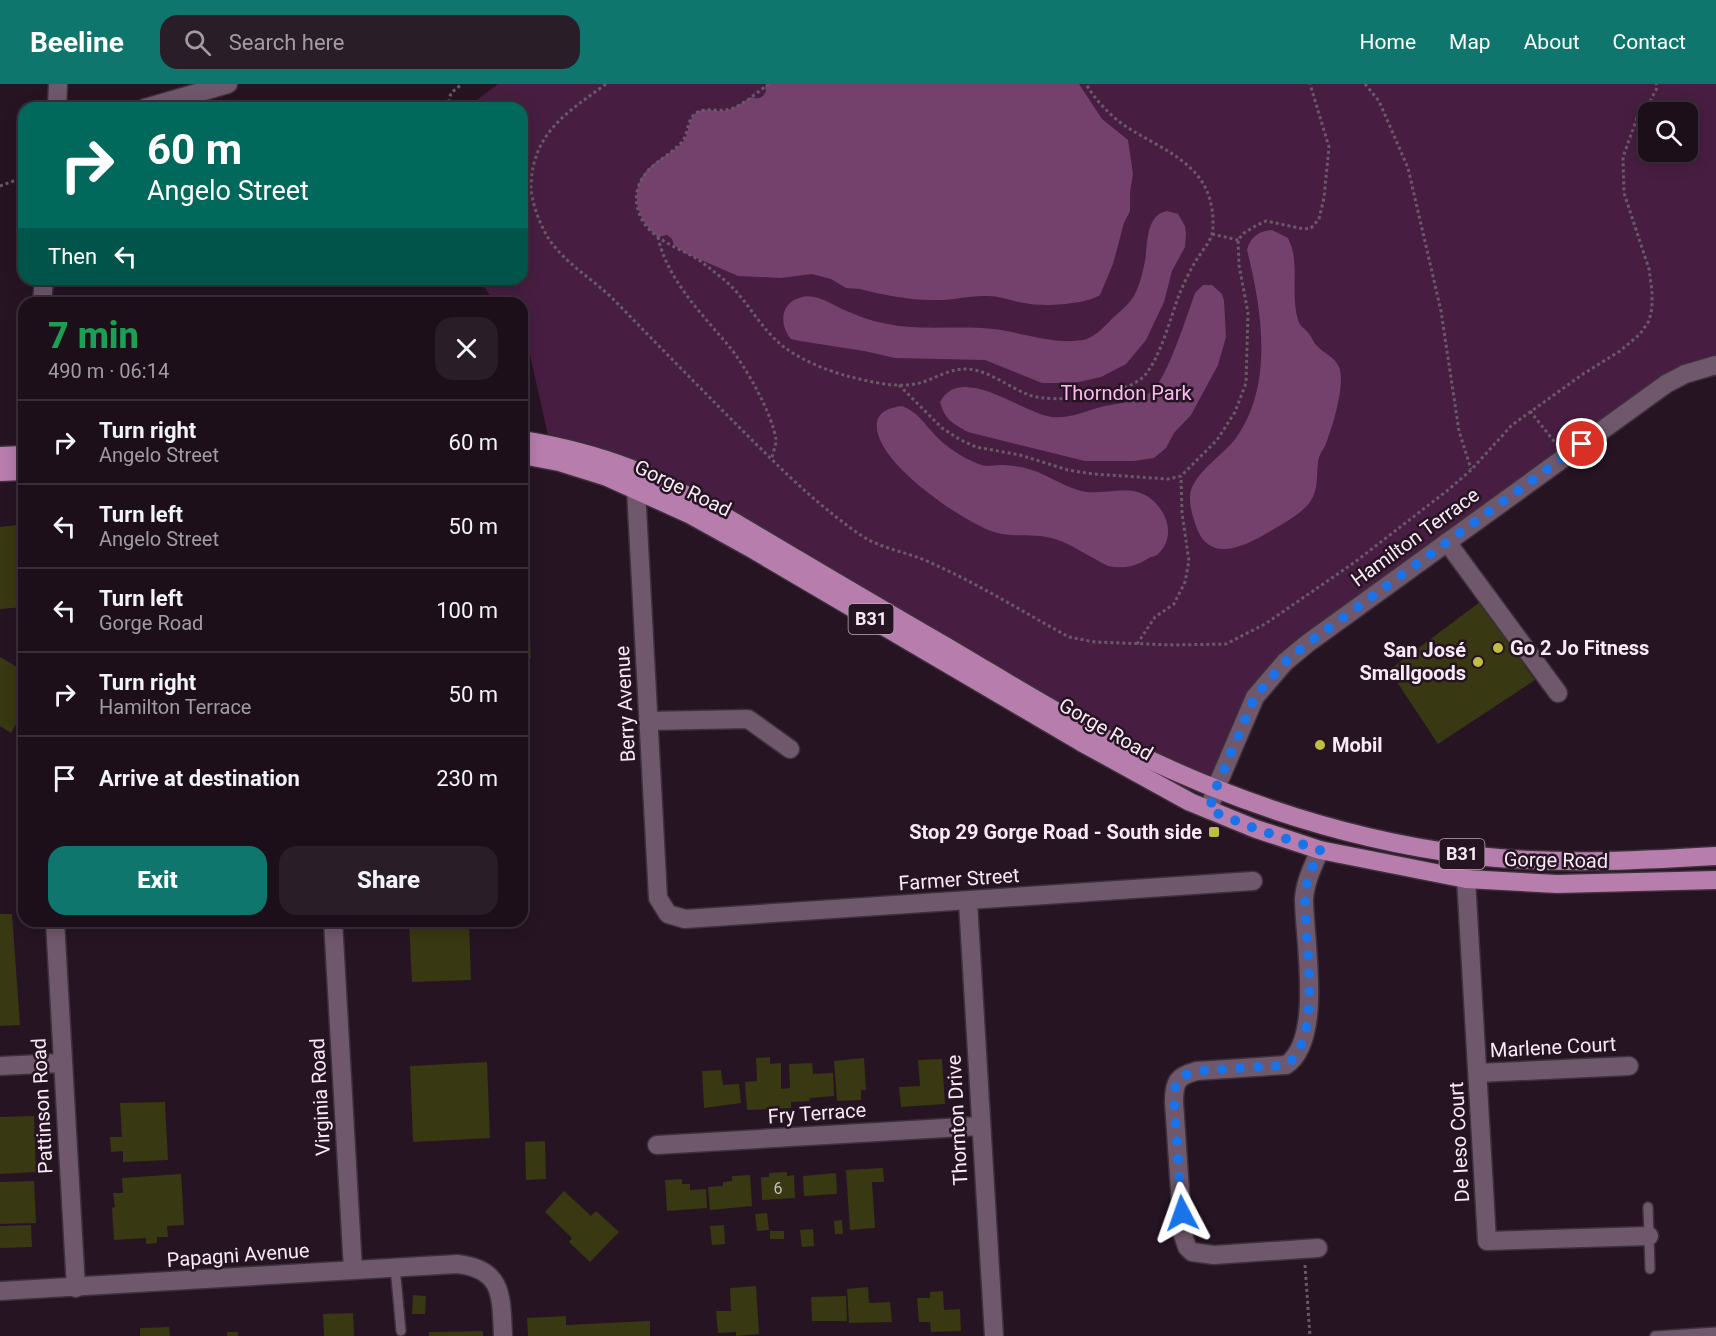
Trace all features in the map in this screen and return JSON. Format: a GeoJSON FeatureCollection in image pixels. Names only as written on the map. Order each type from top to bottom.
{"type":"FeatureCollection","features":[{"type":"Feature","properties":{"kind":"main road","name":"Gorge Road"},"geometry":{"type":"LineString","coordinates":[[528,441],[550,444],[629,468],[679,492],[1101,736],[1175,771],[1277,811],[1342,830],[1469,855],[1564,862],[1639,861],[1716,856]]}},
{"type":"Feature","properties":{"kind":"main road"},"geometry":{"type":"LineString","coordinates":[[0,456],[18,455]]}},
{"type":"Feature","properties":{"kind":"main road","name":"Gorge Road"},"geometry":{"type":"LineString","coordinates":[[528,456],[569,465],[607,477],[689,514],[1156,784],[1209,810],[1256,829],[1320,850],[1466,879],[1557,884],[1716,880]]}},
{"type":"Feature","properties":{"kind":"main road"},"geometry":{"type":"LineString","coordinates":[[0,472],[18,471]]}},
{"type":"Feature","properties":{"kind":"street"},"geometry":{"type":"LineString","coordinates":[[57,102],[58,84]]}},
{"type":"Feature","properties":{"kind":"street"},"geometry":{"type":"LineString","coordinates":[[166,102],[228,84]]}},
{"type":"Feature","properties":{"kind":"street","name":"Hamilton Terrace"},"geometry":{"type":"LineString","coordinates":[[1209,810],[1255,696],[1278,670],[1308,643],[1666,384],[1685,374],[1716,364]]}},
{"type":"Feature","properties":{"kind":"street","name":"Berry Avenue"},"geometry":{"type":"LineString","coordinates":[[636,489],[658,898],[668,914]]}},
{"type":"Feature","properties":{"kind":"street"},"geometry":{"type":"LineString","coordinates":[[1447,542],[1558,693]]}},
{"type":"Feature","properties":{"kind":"street"},"geometry":{"type":"LineString","coordinates":[[648,721],[748,719],[790,749]]}},
{"type":"Feature","properties":{"kind":"street"},"geometry":{"type":"LineString","coordinates":[[1311,1254],[1214,1254],[1192,1252],[1187,1247],[1183,1236],[1174,1089],[1178,1081],[1186,1074],[1197,1071],[1286,1065],[1295,1059],[1306,1024],[1310,981],[1304,897],[1308,878],[1320,850]]}},
{"type":"Feature","properties":{"kind":"street","name":"De Ieso Court"},"geometry":{"type":"LineString","coordinates":[[1466,879],[1487,1241],[1649,1236]]}},
{"type":"Feature","properties":{"kind":"street","name":"Farmer Street"},"geometry":{"type":"LineString","coordinates":[[668,914],[685,919],[1253,882]]}},
{"type":"Feature","properties":{"kind":"street","name":"Thornton Drive"},"geometry":{"type":"LineString","coordinates":[[968,902],[994,1336]]}},
{"type":"Feature","properties":{"kind":"street","name":"Pattinson Road"},"geometry":{"type":"LineString","coordinates":[[55,927],[76,1288]]}},
{"type":"Feature","properties":{"kind":"street","name":"Virginia Road"},"geometry":{"type":"LineString","coordinates":[[333,927],[353,1270]]}},
{"type":"Feature","properties":{"kind":"street"},"geometry":{"type":"LineString","coordinates":[[0,1066],[62,1063]]}},
{"type":"Feature","properties":{"kind":"street","name":"Marlene Court"},"geometry":{"type":"LineString","coordinates":[[1478,1073],[1629,1066]]}},
{"type":"Feature","properties":{"kind":"street","name":"Fry Terrace"},"geometry":{"type":"LineString","coordinates":[[657,1145],[980,1126]]}},
{"type":"Feature","properties":{"kind":"street","name":"Papagni Avenue"},"geometry":{"type":"LineString","coordinates":[[0,1291],[457,1264],[478,1268],[487,1274],[500,1292],[503,1336]]}},
{"type":"Feature","properties":{"kind":"lane"},"geometry":{"type":"LineString","coordinates":[[1648,1208],[1650,1269]]}},
{"type":"Feature","properties":{"kind":"lane"},"geometry":{"type":"LineString","coordinates":[[396,1267],[401,1330]]}},
{"type":"Feature","properties":{"kind":"lane"},"geometry":{"type":"LineString","coordinates":[[1655,1336],[1716,1332]]}},
{"type":"Feature","properties":{"kind":"path"},"geometry":{"type":"LineString","coordinates":[[449,102],[451,93],[462,84]]}},
{"type":"Feature","properties":{"kind":"path"},"geometry":{"type":"LineString","coordinates":[[606,84],[549,130],[539,147],[534,163],[531,187],[537,213],[548,237],[573,266],[613,299],[771,459],[825,510],[864,537],[928,561],[1069,637],[1095,642],[1137,644],[1226,644],[1265,624],[1355,562],[1448,490],[1471,470],[1512,425],[1530,411],[1620,351],[1640,334],[1649,321],[1652,308],[1649,269],[1624,193],[1622,172],[1623,157],[1629,138],[1637,118],[1648,105],[1657,88],[1656,84]]}},
{"type":"Feature","properties":{"kind":"path"},"geometry":{"type":"LineString","coordinates":[[769,84],[730,110],[704,110],[696,113],[690,120],[683,142],[643,174],[637,194],[637,209],[642,220],[658,237],[695,258],[726,281],[782,346],[801,358],[845,375],[899,385],[918,384],[949,371],[965,369],[984,374],[1044,399],[1068,400],[1103,393],[1137,382],[1146,373],[1156,355],[1190,271],[1212,234],[1213,212],[1202,180],[1169,150],[1118,121],[1091,93],[1086,84]]}},
{"type":"Feature","properties":{"kind":"path"},"geometry":{"type":"LineString","coordinates":[[899,385],[942,428],[976,447],[1020,455],[1068,470],[1093,474],[1168,479],[1181,476],[1216,440],[1235,412],[1245,383],[1248,313],[1239,265],[1238,240],[1244,233],[1266,222],[1304,229],[1311,228],[1319,219],[1324,198],[1329,147],[1312,93],[1312,84]]}},
{"type":"Feature","properties":{"kind":"path"},"geometry":{"type":"LineString","coordinates":[[1365,84],[1379,101],[1408,168],[1441,311],[1458,431],[1471,470]]}},
{"type":"Feature","properties":{"kind":"path"},"geometry":{"type":"LineString","coordinates":[[0,186],[18,179]]}},
{"type":"Feature","properties":{"kind":"path"},"geometry":{"type":"LineString","coordinates":[[1212,234],[1238,240]]}},
{"type":"Feature","properties":{"kind":"path"},"geometry":{"type":"LineString","coordinates":[[658,237],[661,253],[670,269],[710,326],[729,346],[764,403],[776,442],[771,459]]}},
{"type":"Feature","properties":{"kind":"path"},"geometry":{"type":"LineString","coordinates":[[1530,411],[1565,456]]}},
{"type":"Feature","properties":{"kind":"path"},"geometry":{"type":"LineString","coordinates":[[1137,644],[1155,617],[1174,604],[1185,582],[1189,561],[1182,513],[1181,476]]}},
{"type":"Feature","properties":{"kind":"path"},"geometry":{"type":"LineString","coordinates":[[1310,1336],[1311,1254]]}},
{"type":"Feature","properties":{"kind":"green space","name":"Thorndon Park"},"geometry":{"type":"Polygon","coordinates":[[[498,84],[1716,84],[1716,365],[1685,374],[1271,677],[1216,788],[550,444],[528,352],[528,297],[491,297],[483,285],[528,285],[528,102],[474,102],[498,84]]]}},
{"type":"Feature","properties":{"kind":"shaded area"},"geometry":{"type":"Polygon","coordinates":[[[768,84],[1079,84],[1102,119],[1128,140],[1133,174],[1130,211],[1124,223],[1113,264],[1100,295],[1084,301],[1052,305],[988,296],[940,300],[905,298],[846,288],[831,279],[812,274],[781,278],[738,276],[685,253],[674,245],[672,239],[667,235],[658,237],[644,222],[637,204],[638,185],[642,176],[682,143],[692,117],[699,111],[722,111],[737,106],[751,97],[760,98],[765,93],[765,86],[768,84]]]}},
{"type":"Feature","properties":{"kind":"shaded area"},"geometry":{"type":"Polygon","coordinates":[[[1167,211],[1178,214],[1185,226],[1186,234],[1185,247],[1172,271],[1164,302],[1146,340],[1126,364],[1101,377],[1074,383],[1042,383],[985,360],[895,358],[800,341],[791,339],[784,326],[784,314],[790,303],[808,296],[868,319],[900,326],[993,329],[1061,341],[1087,339],[1103,327],[1134,296],[1145,261],[1151,224],[1155,218],[1167,211]]]}},
{"type":"Feature","properties":{"kind":"shaded area"},"geometry":{"type":"Polygon","coordinates":[[[1272,230],[1288,238],[1292,248],[1298,320],[1316,345],[1337,364],[1341,384],[1331,429],[1320,454],[1316,488],[1310,502],[1294,517],[1254,540],[1243,545],[1222,549],[1212,547],[1197,529],[1192,514],[1191,490],[1201,474],[1236,438],[1248,417],[1256,395],[1260,371],[1260,322],[1247,250],[1250,242],[1256,236],[1272,230]]]}},
{"type":"Feature","properties":{"kind":"shaded area"},"geometry":{"type":"Polygon","coordinates":[[[1203,285],[1212,285],[1222,294],[1226,337],[1218,365],[1191,415],[1174,433],[1166,448],[1154,458],[1134,461],[1085,461],[968,432],[953,423],[944,413],[940,402],[950,391],[962,387],[992,393],[1052,417],[1072,415],[1143,397],[1153,390],[1165,372],[1195,293],[1203,285]]]}},
{"type":"Feature","properties":{"kind":"shaded area"},"geometry":{"type":"Polygon","coordinates":[[[902,406],[918,416],[949,447],[975,462],[987,466],[1008,465],[1028,469],[1073,489],[1087,492],[1127,490],[1143,494],[1156,503],[1165,517],[1168,532],[1164,546],[1159,553],[1138,564],[1129,567],[1113,567],[1055,539],[999,533],[977,525],[920,487],[888,454],[879,437],[878,418],[883,412],[902,406]]]}},
{"type":"Feature","properties":{"kind":"building"},"geometry":{"type":"Polygon","coordinates":[[[18,525],[18,608],[0,609],[0,527],[18,525]]]}},
{"type":"Feature","properties":{"kind":"building"},"geometry":{"type":"Polygon","coordinates":[[[528,594],[531,658],[528,658],[528,594]]]}},
{"type":"Feature","properties":{"kind":"building"},"geometry":{"type":"Polygon","coordinates":[[[1480,602],[1535,680],[1438,744],[1389,670],[1480,602]]]}},
{"type":"Feature","properties":{"kind":"building"},"geometry":{"type":"Polygon","coordinates":[[[0,657],[18,668],[18,721],[11,733],[0,726],[0,657]]]}},
{"type":"Feature","properties":{"kind":"building"},"geometry":{"type":"Polygon","coordinates":[[[0,914],[12,914],[20,1025],[0,1026],[0,914]]]}},
{"type":"Feature","properties":{"kind":"building"},"geometry":{"type":"Polygon","coordinates":[[[409,927],[469,927],[471,980],[412,982],[409,927]]]}},
{"type":"Feature","properties":{"kind":"building"},"geometry":{"type":"Polygon","coordinates":[[[770,1057],[770,1064],[781,1063],[781,1089],[790,1088],[789,1064],[812,1063],[813,1074],[833,1073],[834,1096],[791,1102],[791,1108],[747,1110],[745,1082],[757,1081],[756,1058],[770,1057]]]}},
{"type":"Feature","properties":{"kind":"building"},"geometry":{"type":"Polygon","coordinates":[[[864,1058],[866,1090],[861,1090],[861,1100],[837,1101],[834,1061],[864,1058]]]}},
{"type":"Feature","properties":{"kind":"building"},"geometry":{"type":"Polygon","coordinates":[[[942,1059],[945,1104],[901,1107],[899,1087],[920,1086],[918,1060],[942,1059]]]}},
{"type":"Feature","properties":{"kind":"building"},"geometry":{"type":"Polygon","coordinates":[[[487,1062],[490,1138],[413,1142],[410,1066],[487,1062]]]}},
{"type":"Feature","properties":{"kind":"building"},"geometry":{"type":"Polygon","coordinates":[[[721,1070],[723,1085],[739,1084],[741,1103],[704,1108],[702,1071],[721,1070]]]}},
{"type":"Feature","properties":{"kind":"building"},"geometry":{"type":"Polygon","coordinates":[[[165,1102],[168,1160],[123,1162],[123,1151],[111,1152],[110,1137],[122,1137],[120,1103],[165,1102]]]}},
{"type":"Feature","properties":{"kind":"building"},"geometry":{"type":"Polygon","coordinates":[[[34,1116],[36,1172],[0,1174],[0,1117],[34,1116]]]}},
{"type":"Feature","properties":{"kind":"building"},"geometry":{"type":"Polygon","coordinates":[[[545,1141],[546,1179],[526,1180],[525,1142],[545,1141]]]}},
{"type":"Feature","properties":{"kind":"building"},"geometry":{"type":"Polygon","coordinates":[[[883,1168],[884,1182],[872,1182],[875,1228],[850,1230],[846,1170],[883,1168]]]}},
{"type":"Feature","properties":{"kind":"building"},"geometry":{"type":"Polygon","coordinates":[[[787,1172],[787,1176],[794,1175],[795,1198],[762,1200],[761,1177],[769,1177],[769,1173],[787,1172]]]}},
{"type":"Feature","properties":{"kind":"building"},"geometry":{"type":"Polygon","coordinates":[[[836,1173],[837,1194],[804,1196],[803,1176],[836,1173]]]}},
{"type":"Feature","properties":{"kind":"building"},"geometry":{"type":"Polygon","coordinates":[[[181,1174],[184,1225],[167,1226],[168,1237],[157,1237],[157,1243],[146,1244],[146,1238],[114,1240],[113,1193],[123,1193],[122,1178],[181,1174]]]}},
{"type":"Feature","properties":{"kind":"building"},"geometry":{"type":"Polygon","coordinates":[[[750,1175],[752,1206],[710,1210],[708,1187],[723,1186],[723,1182],[732,1181],[732,1176],[750,1175]]]}},
{"type":"Feature","properties":{"kind":"building"},"geometry":{"type":"Polygon","coordinates":[[[682,1179],[682,1184],[690,1184],[690,1190],[706,1189],[707,1208],[667,1211],[665,1180],[682,1179]]]}},
{"type":"Feature","properties":{"kind":"building"},"geometry":{"type":"Polygon","coordinates":[[[34,1181],[36,1223],[0,1224],[0,1182],[34,1181]]]}},
{"type":"Feature","properties":{"kind":"building"},"geometry":{"type":"Polygon","coordinates":[[[564,1191],[591,1216],[596,1211],[619,1232],[590,1262],[569,1242],[572,1238],[545,1212],[564,1191]]]}},
{"type":"Feature","properties":{"kind":"building"},"geometry":{"type":"Polygon","coordinates":[[[767,1213],[769,1230],[757,1231],[755,1214],[767,1213]]]}},
{"type":"Feature","properties":{"kind":"building"},"geometry":{"type":"Polygon","coordinates":[[[842,1220],[843,1234],[835,1234],[834,1221],[842,1220]]]}},
{"type":"Feature","properties":{"kind":"building"},"geometry":{"type":"Polygon","coordinates":[[[31,1225],[32,1247],[0,1248],[0,1226],[31,1225]]]}},
{"type":"Feature","properties":{"kind":"building"},"geometry":{"type":"Polygon","coordinates":[[[724,1225],[725,1244],[712,1245],[710,1226],[724,1225]]]}},
{"type":"Feature","properties":{"kind":"building"},"geometry":{"type":"Polygon","coordinates":[[[813,1229],[814,1246],[802,1247],[800,1230],[813,1229]]]}},
{"type":"Feature","properties":{"kind":"building"},"geometry":{"type":"Polygon","coordinates":[[[770,1231],[784,1231],[784,1239],[770,1239],[770,1231]]]}},
{"type":"Feature","properties":{"kind":"building"},"geometry":{"type":"Polygon","coordinates":[[[756,1286],[759,1334],[736,1336],[736,1332],[718,1333],[716,1311],[731,1311],[730,1288],[756,1286]]]}},
{"type":"Feature","properties":{"kind":"building"},"geometry":{"type":"Polygon","coordinates":[[[868,1287],[869,1303],[890,1302],[892,1322],[849,1323],[847,1289],[868,1287]]]}},
{"type":"Feature","properties":{"kind":"building"},"geometry":{"type":"Polygon","coordinates":[[[943,1291],[944,1310],[960,1309],[961,1331],[931,1332],[930,1322],[919,1322],[917,1298],[930,1298],[930,1292],[943,1291]]]}},
{"type":"Feature","properties":{"kind":"building"},"geometry":{"type":"Polygon","coordinates":[[[413,1295],[426,1296],[425,1314],[412,1314],[413,1295]]]}},
{"type":"Feature","properties":{"kind":"building"},"geometry":{"type":"Polygon","coordinates":[[[846,1296],[847,1321],[812,1321],[811,1297],[846,1296]]]}},
{"type":"Feature","properties":{"kind":"building"},"geometry":{"type":"Polygon","coordinates":[[[353,1313],[354,1336],[324,1336],[323,1314],[353,1313]]]}},
{"type":"Feature","properties":{"kind":"building"},"geometry":{"type":"Polygon","coordinates":[[[566,1316],[566,1325],[650,1321],[650,1336],[528,1336],[527,1318],[566,1316]]]}},
{"type":"Feature","properties":{"kind":"building"},"geometry":{"type":"Polygon","coordinates":[[[169,1327],[170,1336],[140,1336],[140,1328],[169,1327]]]}},
{"type":"Feature","properties":{"kind":"building"},"geometry":{"type":"Polygon","coordinates":[[[483,1331],[483,1336],[429,1336],[429,1332],[483,1331]]]}},
{"type":"Feature","properties":{"kind":"building"},"geometry":{"type":"Polygon","coordinates":[[[227,1332],[238,1332],[238,1336],[227,1336],[227,1332]]]}},
{"type":"Feature","properties":{"kind":"place","name":"Go 2 Jo Fitness"},"geometry":{"type":"Point","coordinates":[1498,648]}},
{"type":"Feature","properties":{"kind":"place","name":"San José Smallgoods"},"geometry":{"type":"Point","coordinates":[1478,662]}},
{"type":"Feature","properties":{"kind":"place","name":"Mobil"},"geometry":{"type":"Point","coordinates":[1320,745]}},
{"type":"Feature","properties":{"kind":"place","name":"Stop 29 Gorge Road - South side"},"geometry":{"type":"Point","coordinates":[1214,832]}},
{"type":"Feature","properties":{"kind":"route"},"geometry":{"type":"LineString","coordinates":[[1182,1213],[1174,1102],[1174,1089],[1178,1081],[1186,1074],[1197,1071],[1286,1065],[1295,1059],[1299,1052],[1306,1024],[1310,981],[1304,897],[1308,878],[1320,850],[1256,829],[1209,810],[1255,696],[1285,662],[1308,643],[1582,444]]}}]}
